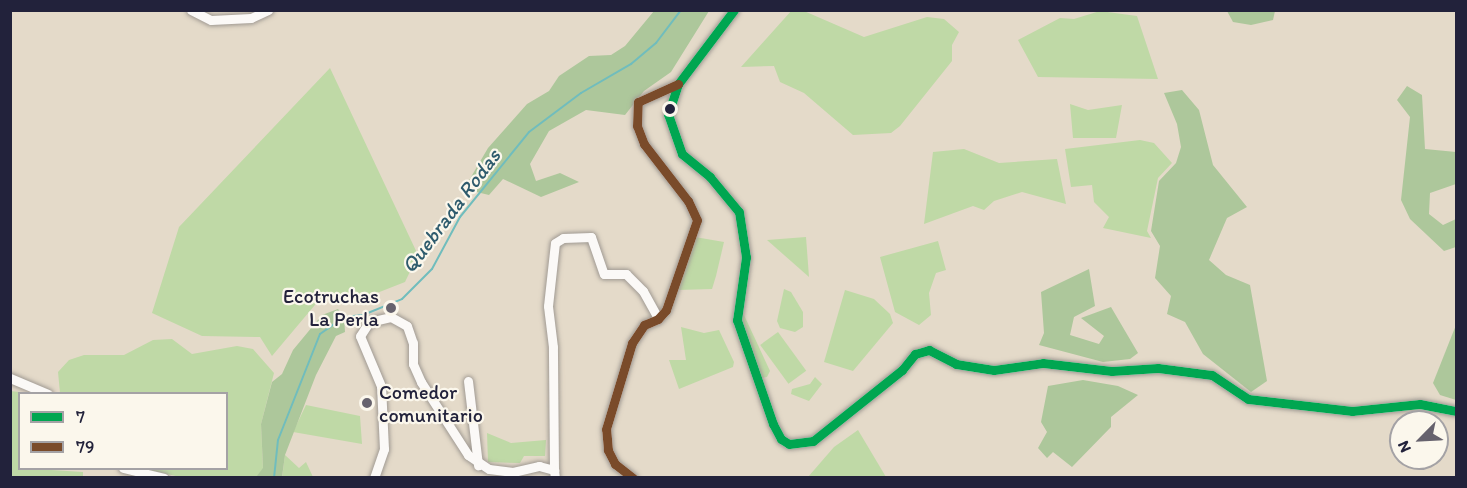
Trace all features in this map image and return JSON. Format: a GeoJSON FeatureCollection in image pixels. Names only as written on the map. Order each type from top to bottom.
{"type":"FeatureCollection","features":[{"type":"Feature","properties":{"kind":"street"},"geometry":{"type":"LineString","coordinates":[[191,10],[212,20],[251,18],[268,10]]}},
{"type":"Feature","properties":{"kind":"street"},"geometry":{"type":"LineString","coordinates":[[734,10],[678,84],[668,114],[682,154],[732,200],[744,225],[746,257],[737,320],[773,424],[781,439],[789,444],[813,441],[902,370],[915,354],[929,350],[956,364],[994,370],[1061,363],[1096,370],[1158,368],[1212,375],[1248,399],[1352,411],[1377,411],[1420,404],[1454,409]]}},
{"type":"Feature","properties":{"kind":"street"},"geometry":{"type":"LineString","coordinates":[[633,477],[615,464],[608,450],[606,429],[632,343],[645,325],[666,310],[697,220],[688,201],[644,144],[637,126],[638,102],[678,84]]}},
{"type":"Feature","properties":{"kind":"street"},"geometry":{"type":"LineString","coordinates":[[374,477],[384,449],[381,386],[360,336],[369,322],[391,317],[407,326],[413,343],[413,364],[421,382],[478,465],[499,471],[539,466],[554,474],[553,347],[548,306],[555,243],[563,238],[591,237],[603,274],[626,274],[643,291],[657,316]]}},
{"type":"Feature","properties":{"kind":"street"},"geometry":{"type":"LineString","coordinates":[[10,378],[45,392]]}},
{"type":"Feature","properties":{"kind":"street"},"geometry":{"type":"LineString","coordinates":[[468,381],[478,465]]}},
{"type":"Feature","properties":{"kind":"street"},"geometry":{"type":"LineString","coordinates":[[132,470],[164,477]]}},
{"type":"Feature","properties":{"kind":"green space"},"geometry":{"type":"Polygon","coordinates":[[[792,10],[804,11],[864,37],[927,17],[944,19],[959,32],[952,45],[952,61],[900,126],[891,133],[853,135],[804,93],[780,82],[774,66],[741,67],[792,10]]]}},
{"type":"Feature","properties":{"kind":"green space"},"geometry":{"type":"Polygon","coordinates":[[[1227,10],[1275,11],[1273,20],[1251,25],[1233,22],[1227,10]]]}},
{"type":"Feature","properties":{"kind":"green space"},"geometry":{"type":"Polygon","coordinates":[[[654,11],[709,11],[671,72],[644,91],[625,115],[586,110],[549,131],[530,164],[536,181],[560,173],[579,182],[541,197],[503,179],[489,195],[464,189],[488,148],[527,104],[549,91],[559,76],[589,56],[611,55],[625,46],[654,11]]]}},
{"type":"Feature","properties":{"kind":"green space"},"geometry":{"type":"Polygon","coordinates":[[[1100,11],[1137,16],[1158,79],[1038,77],[1018,40],[1060,18],[1074,19],[1100,11]]]}},
{"type":"Feature","properties":{"kind":"green space"},"geometry":{"type":"Polygon","coordinates":[[[330,68],[418,255],[405,282],[354,302],[325,293],[272,356],[260,337],[202,336],[152,313],[179,227],[330,68]]]}},
{"type":"Feature","properties":{"kind":"green space"},"geometry":{"type":"Polygon","coordinates":[[[1407,86],[1422,95],[1425,149],[1456,152],[1456,184],[1430,193],[1429,214],[1443,225],[1456,219],[1456,247],[1444,251],[1410,219],[1401,200],[1410,117],[1397,100],[1407,86]]]}},
{"type":"Feature","properties":{"kind":"green space"},"geometry":{"type":"Polygon","coordinates":[[[1182,90],[1199,110],[1213,165],[1247,207],[1227,218],[1209,260],[1226,275],[1250,285],[1267,381],[1251,392],[1203,354],[1185,322],[1167,314],[1171,296],[1155,278],[1160,246],[1151,231],[1159,181],[1176,163],[1181,147],[1177,124],[1164,93],[1182,90]]]}},
{"type":"Feature","properties":{"kind":"green space"},"geometry":{"type":"Polygon","coordinates":[[[1070,104],[1088,110],[1122,105],[1116,138],[1073,138],[1070,104]]]}},
{"type":"Feature","properties":{"kind":"green space"},"geometry":{"type":"Polygon","coordinates":[[[1140,140],[1154,143],[1172,163],[1158,178],[1147,231],[1151,238],[1103,228],[1109,217],[1094,202],[1092,185],[1071,187],[1065,149],[1140,140]]]}},
{"type":"Feature","properties":{"kind":"green space"},"geometry":{"type":"Polygon","coordinates":[[[964,149],[999,163],[1057,159],[1066,204],[1022,192],[994,201],[984,210],[973,206],[924,224],[933,152],[964,149]]]}},
{"type":"Feature","properties":{"kind":"green space"},"geometry":{"type":"Polygon","coordinates":[[[695,237],[724,242],[712,289],[678,290],[695,237]]]}},
{"type":"Feature","properties":{"kind":"green space"},"geometry":{"type":"Polygon","coordinates":[[[806,237],[809,277],[767,240],[806,237]]]}},
{"type":"Feature","properties":{"kind":"green space"},"geometry":{"type":"Polygon","coordinates":[[[938,241],[946,270],[936,273],[929,293],[931,315],[919,325],[895,312],[880,257],[938,241]]]}},
{"type":"Feature","properties":{"kind":"green space"},"geometry":{"type":"Polygon","coordinates":[[[1089,269],[1095,306],[1074,317],[1070,335],[1099,344],[1104,336],[1081,318],[1111,307],[1138,353],[1130,359],[1103,362],[1039,345],[1044,333],[1041,292],[1089,269]]]}},
{"type":"Feature","properties":{"kind":"green space"},"geometry":{"type":"Polygon","coordinates":[[[784,289],[791,292],[803,312],[803,327],[795,332],[780,328],[777,321],[784,289]]]}},
{"type":"Feature","properties":{"kind":"green space"},"geometry":{"type":"Polygon","coordinates":[[[845,290],[874,299],[890,314],[893,323],[853,371],[824,362],[845,290]]]}},
{"type":"Feature","properties":{"kind":"green space"},"geometry":{"type":"Polygon","coordinates":[[[338,309],[344,317],[345,332],[336,336],[316,375],[285,455],[282,477],[256,477],[263,468],[261,424],[272,382],[282,374],[293,350],[322,315],[338,309]]]}},
{"type":"Feature","properties":{"kind":"green space"},"geometry":{"type":"Polygon","coordinates":[[[744,315],[770,371],[767,377],[761,378],[739,319],[744,315]]]}},
{"type":"Feature","properties":{"kind":"green space"},"geometry":{"type":"Polygon","coordinates":[[[1456,325],[1456,400],[1440,395],[1433,383],[1456,325]]]}},
{"type":"Feature","properties":{"kind":"green space"},"geometry":{"type":"Polygon","coordinates":[[[681,327],[704,333],[719,330],[734,362],[733,367],[679,389],[669,360],[686,360],[681,327]]]}},
{"type":"Feature","properties":{"kind":"green space"},"geometry":{"type":"Polygon","coordinates":[[[778,332],[806,371],[788,384],[760,345],[778,332]]]}},
{"type":"Feature","properties":{"kind":"green space"},"geometry":{"type":"Polygon","coordinates":[[[172,339],[192,354],[237,346],[253,349],[274,373],[261,424],[263,469],[256,477],[184,478],[150,470],[228,470],[228,392],[60,392],[58,372],[69,360],[84,355],[124,355],[153,340],[172,339]]]}},
{"type":"Feature","properties":{"kind":"green space"},"geometry":{"type":"Polygon","coordinates":[[[815,377],[822,384],[809,401],[791,394],[792,389],[810,384],[815,377]]]}},
{"type":"Feature","properties":{"kind":"green space"},"geometry":{"type":"Polygon","coordinates":[[[1083,380],[1118,386],[1138,395],[1111,417],[1111,427],[1072,467],[1053,452],[1047,458],[1038,448],[1047,432],[1041,422],[1048,386],[1083,380]]]}},
{"type":"Feature","properties":{"kind":"green space"},"geometry":{"type":"Polygon","coordinates":[[[10,391],[20,392],[18,470],[83,472],[83,477],[11,477],[10,391]]]}},
{"type":"Feature","properties":{"kind":"green space"},"geometry":{"type":"Polygon","coordinates":[[[306,405],[360,416],[362,444],[293,432],[306,405]]]}},
{"type":"Feature","properties":{"kind":"green space"},"geometry":{"type":"Polygon","coordinates":[[[858,430],[886,477],[808,477],[834,447],[858,430]]]}},
{"type":"Feature","properties":{"kind":"green space"},"geometry":{"type":"Polygon","coordinates":[[[487,433],[511,443],[546,440],[545,456],[524,456],[520,463],[488,462],[487,433]]]}},
{"type":"Feature","properties":{"kind":"green space"},"geometry":{"type":"Polygon","coordinates":[[[285,455],[299,468],[306,462],[313,477],[282,478],[285,455]]]}},
{"type":"Feature","properties":{"kind":"waterway","name":"Quebrada Rodas"},"geometry":{"type":"LineString","coordinates":[[274,478],[278,440],[320,334],[344,317],[363,315],[402,299],[432,269],[460,217],[529,132],[581,93],[631,64],[656,43],[681,10]]}},
{"type":"Feature","properties":{"kind":"transit line","name":"7"},"geometry":{"type":"LineString","coordinates":[[734,10],[678,84],[668,114],[682,154],[710,177],[739,212],[746,257],[737,320],[773,424],[781,439],[789,444],[813,441],[902,370],[915,354],[929,350],[956,364],[994,370],[1043,363],[1112,371],[1158,368],[1212,375],[1248,399],[1352,411],[1420,404],[1456,411]]}},
{"type":"Feature","properties":{"kind":"transit line","name":"79"},"geometry":{"type":"LineString","coordinates":[[633,478],[615,464],[608,450],[606,429],[632,343],[644,325],[658,319],[666,310],[697,220],[688,201],[644,144],[637,126],[638,102],[678,84]]}},
{"type":"Feature","properties":{"kind":"place","name":"Ecotruchas La Perla"},"geometry":{"type":"Point","coordinates":[391,308]}},
{"type":"Feature","properties":{"kind":"place","name":"Comedor comunitario"},"geometry":{"type":"Point","coordinates":[367,403]}}]}
